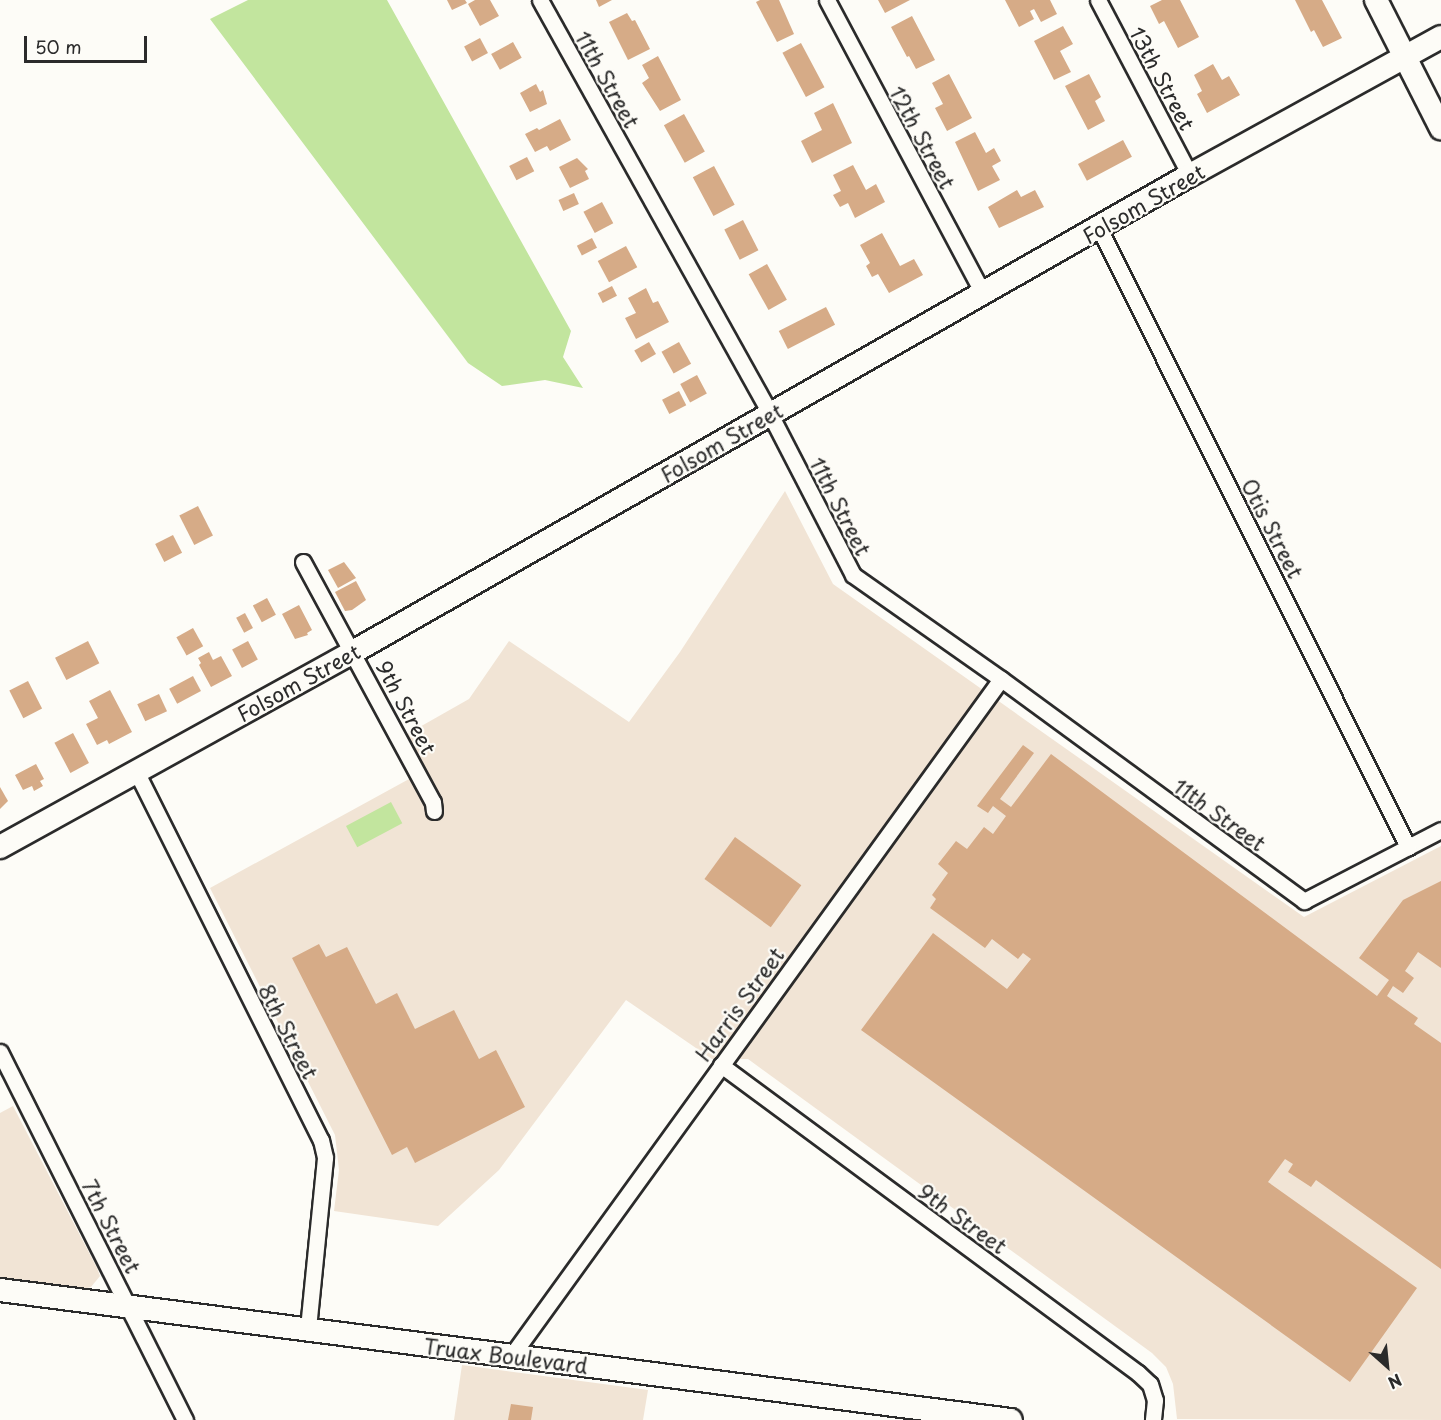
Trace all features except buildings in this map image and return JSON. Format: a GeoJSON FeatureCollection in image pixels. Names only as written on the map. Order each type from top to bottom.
{"type":"FeatureCollection","features":[{"type":"Feature","properties":{"kind":"street","name":"11th Street"},"geometry":{"type":"LineString","coordinates":[[540,0],[770,414],[853,575],[1001,679],[1304,901],[1408,847]]}},
{"type":"Feature","properties":{"kind":"street","name":"12th Street"},"geometry":{"type":"LineString","coordinates":[[827,0],[983,293]]}},
{"type":"Feature","properties":{"kind":"street","name":"13th Street"},"geometry":{"type":"LineString","coordinates":[[1098,0],[1190,175]]}},
{"type":"Feature","properties":{"kind":"street"},"geometry":{"type":"LineString","coordinates":[[1376,0],[1441,128]]}},
{"type":"Feature","properties":{"kind":"street","name":"Folsom Street"},"geometry":{"type":"LineString","coordinates":[[0,847],[353,652],[1190,175],[1441,37]]}},
{"type":"Feature","properties":{"kind":"street","name":"Otis Street"},"geometry":{"type":"LineString","coordinates":[[1099,228],[1408,847]]}},
{"type":"Feature","properties":{"kind":"street","name":"9th Street"},"geometry":{"type":"LineString","coordinates":[[303,562],[433,802],[434,811]]}},
{"type":"Feature","properties":{"kind":"street","name":"Harris Street"},"geometry":{"type":"LineString","coordinates":[[512,1355],[1001,679]]}},
{"type":"Feature","properties":{"kind":"street","name":"8th Street"},"geometry":{"type":"LineString","coordinates":[[136,771],[321,1140],[325,1158],[308,1329]]}},
{"type":"Feature","properties":{"kind":"street"},"geometry":{"type":"LineString","coordinates":[[1408,847],[1441,830]]}},
{"type":"Feature","properties":{"kind":"street","name":"7th Street"},"geometry":{"type":"LineString","coordinates":[[0,1052],[129,1306],[180,1418]]}},
{"type":"Feature","properties":{"kind":"street","name":"9th Street"},"geometry":{"type":"LineString","coordinates":[[721,1065],[1138,1373],[1150,1384],[1155,1400],[1154,1420]]}},
{"type":"Feature","properties":{"kind":"street","name":"Truax Boulevard"},"geometry":{"type":"LineString","coordinates":[[0,1290],[512,1355],[934,1415],[1011,1420]]}},
{"type":"Feature","properties":{"kind":"shaded area"},"geometry":{"type":"Polygon","coordinates":[[[785,491],[833,584],[1304,917],[1441,846],[1441,1420],[1177,1419],[1173,1384],[1166,1367],[1152,1353],[748,1059],[712,1059],[626,1000],[499,1170],[438,1226],[334,1211],[339,1170],[335,1135],[210,888],[420,773],[402,737],[469,699],[509,641],[629,722],[680,652],[785,491]]]}},
{"type":"Feature","properties":{"kind":"shaded area"},"geometry":{"type":"Polygon","coordinates":[[[13,1106],[97,1268],[100,1276],[91,1287],[83,1289],[0,1277],[0,1113],[13,1106]]]}},
{"type":"Feature","properties":{"kind":"shaded area"},"geometry":{"type":"Polygon","coordinates":[[[462,1365],[648,1390],[643,1420],[454,1420],[462,1365]]]}},
{"type":"Feature","properties":{"kind":"green space"},"geometry":{"type":"Polygon","coordinates":[[[248,0],[387,0],[571,331],[563,357],[583,388],[545,380],[502,386],[468,363],[210,19],[248,0]]]}},
{"type":"Feature","properties":{"kind":"green space"},"geometry":{"type":"Polygon","coordinates":[[[391,802],[402,823],[357,847],[346,826],[391,802]]]}}]}
